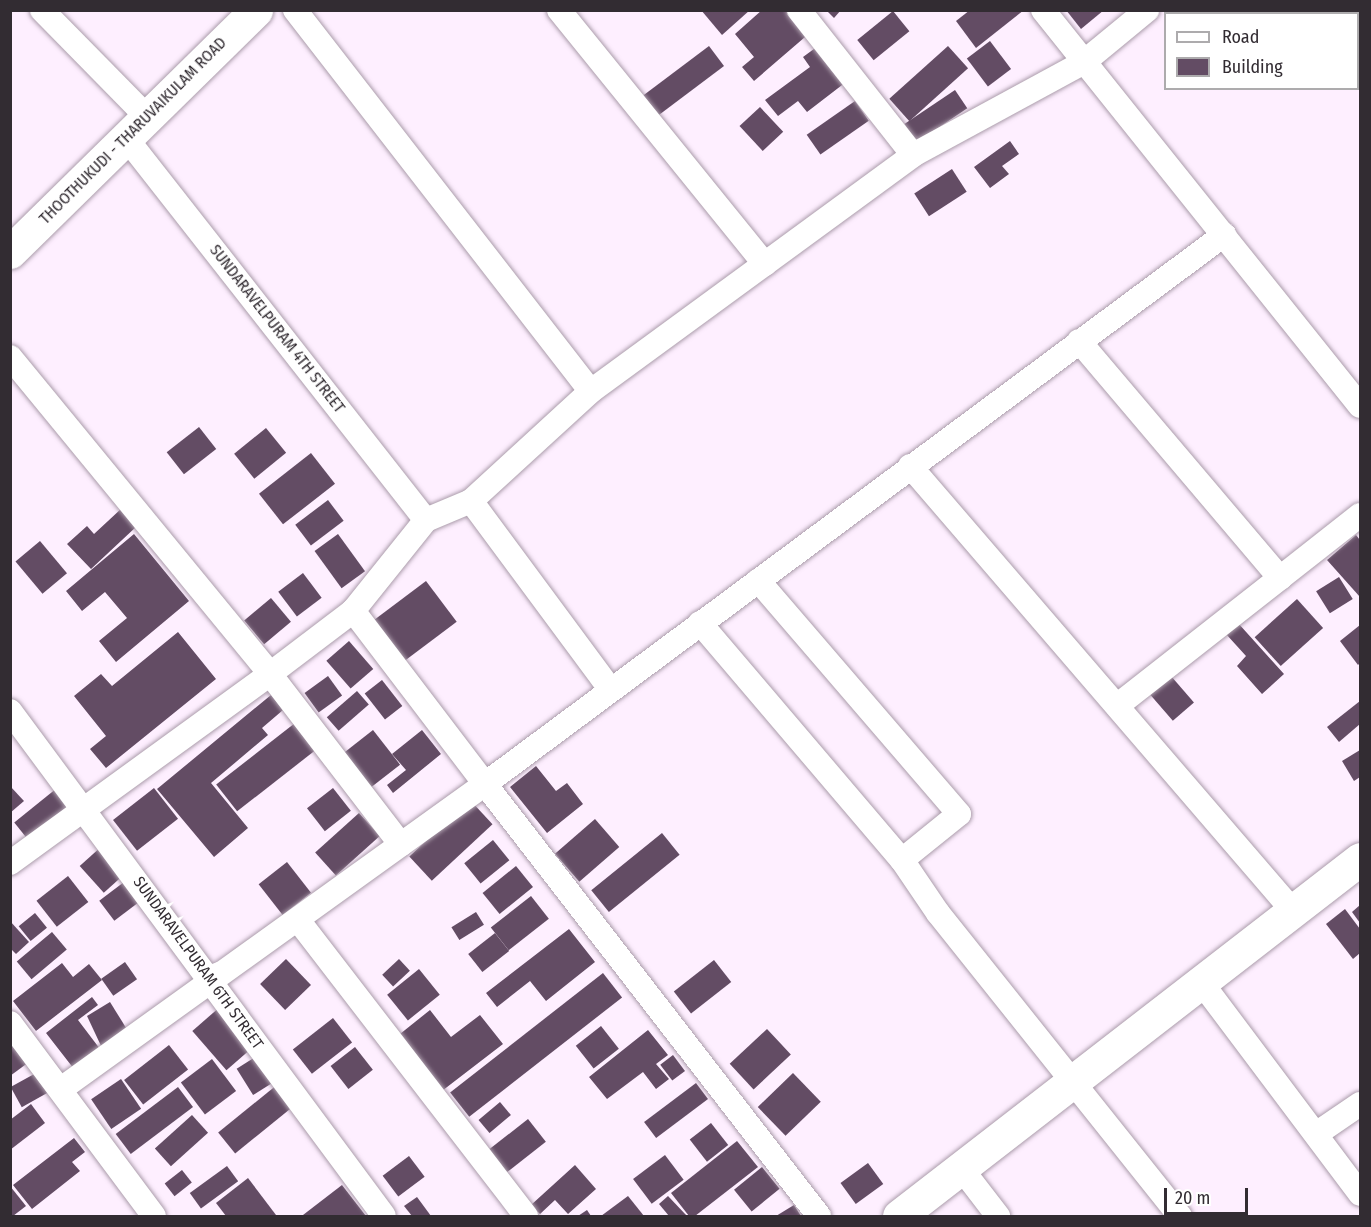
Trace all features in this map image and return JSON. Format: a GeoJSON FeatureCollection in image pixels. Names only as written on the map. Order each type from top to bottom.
{"type":"FeatureCollection","features":[{"type":"Feature","properties":{"kind":"street","name":"SUNDARAVELPURAM 4TH STREET"},"geometry":{"type":"LineString","coordinates":[[42,10],[138,128],[426,520]]}},
{"type":"Feature","properties":{"kind":"street","name":"THOOTHUKUDI - THARUVAIKULAM ROAD"},"geometry":{"type":"LineString","coordinates":[[10,252],[256,10]]}},
{"type":"Feature","properties":{"kind":"street"},"geometry":{"type":"LineString","coordinates":[[295,10],[591,391]]}},
{"type":"Feature","properties":{"kind":"street"},"geometry":{"type":"LineString","coordinates":[[559,10],[765,264]]}},
{"type":"Feature","properties":{"kind":"street"},"geometry":{"type":"LineString","coordinates":[[799,10],[913,155]]}},
{"type":"Feature","properties":{"kind":"street"},"geometry":{"type":"LineString","coordinates":[[1043,10],[1360,406]]}},
{"type":"Feature","properties":{"kind":"street"},"geometry":{"type":"LineString","coordinates":[[10,863],[87,811],[353,611],[426,520],[471,501],[591,391],[913,155],[1084,62],[1147,10]]}},
{"type":"Feature","properties":{"kind":"street"},"geometry":{"type":"LineString","coordinates":[[62,1089],[485,784],[910,466],[1224,235]]}},
{"type":"Feature","properties":{"kind":"street"},"geometry":{"type":"LineString","coordinates":[[1079,341],[1280,578]]}},
{"type":"Feature","properties":{"kind":"street"},"geometry":{"type":"LineString","coordinates":[[10,357],[270,674],[401,845]]}},
{"type":"Feature","properties":{"kind":"street"},"geometry":{"type":"LineString","coordinates":[[910,466],[1293,911]]}},
{"type":"Feature","properties":{"kind":"street"},"geometry":{"type":"LineString","coordinates":[[471,501],[611,690]]}},
{"type":"Feature","properties":{"kind":"street"},"geometry":{"type":"LineString","coordinates":[[1116,706],[1360,515]]}},
{"type":"Feature","properties":{"kind":"street"},"geometry":{"type":"LineString","coordinates":[[758,580],[959,814],[902,860]]}},
{"type":"Feature","properties":{"kind":"street"},"geometry":{"type":"LineString","coordinates":[[353,611],[819,1216]]}},
{"type":"Feature","properties":{"kind":"street"},"geometry":{"type":"LineString","coordinates":[[700,623],[902,860],[938,913],[1180,1216]]}},
{"type":"Feature","properties":{"kind":"street","name":"SUNDARAVELPURAM 6TH STREET"},"geometry":{"type":"LineString","coordinates":[[10,711],[87,811],[384,1216]]}},
{"type":"Feature","properties":{"kind":"street"},"geometry":{"type":"LineString","coordinates":[[898,1216],[1360,859]]}},
{"type":"Feature","properties":{"kind":"street"},"geometry":{"type":"LineString","coordinates":[[298,920],[393,1048],[526,1216]]}},
{"type":"Feature","properties":{"kind":"street"},"geometry":{"type":"LineString","coordinates":[[1201,982],[1360,1194]]}},
{"type":"Feature","properties":{"kind":"street"},"geometry":{"type":"LineString","coordinates":[[10,1023],[62,1089],[154,1216]]}},
{"type":"Feature","properties":{"kind":"street"},"geometry":{"type":"LineString","coordinates":[[1317,1134],[1360,1104]]}},
{"type":"Feature","properties":{"kind":"street"},"geometry":{"type":"LineString","coordinates":[[961,1168],[998,1216]]}},
{"type":"Feature","properties":{"kind":"building"},"geometry":{"type":"Polygon","coordinates":[[[701,10],[750,10],[722,35],[701,10]]]}},
{"type":"Feature","properties":{"kind":"building"},"geometry":{"type":"Polygon","coordinates":[[[762,10],[793,10],[812,31],[754,81],[742,67],[754,57],[735,34],[762,10]]]}},
{"type":"Feature","properties":{"kind":"building"},"geometry":{"type":"Polygon","coordinates":[[[826,10],[841,10],[834,18],[826,10]]]}},
{"type":"Feature","properties":{"kind":"building"},"geometry":{"type":"Polygon","coordinates":[[[970,10],[1024,10],[976,48],[956,21],[970,10]]]}},
{"type":"Feature","properties":{"kind":"building"},"geometry":{"type":"Polygon","coordinates":[[[1066,10],[1104,10],[1081,29],[1066,10]]]}},
{"type":"Feature","properties":{"kind":"building"},"geometry":{"type":"Polygon","coordinates":[[[893,11],[909,31],[874,60],[857,40],[893,11]]]}},
{"type":"Feature","properties":{"kind":"building"},"geometry":{"type":"Polygon","coordinates":[[[990,41],[1011,69],[988,86],[967,58],[990,41]]]}},
{"type":"Feature","properties":{"kind":"building"},"geometry":{"type":"Polygon","coordinates":[[[709,46],[724,66],[659,115],[644,95],[709,46]]]}},
{"type":"Feature","properties":{"kind":"building"},"geometry":{"type":"Polygon","coordinates":[[[818,46],[846,82],[807,112],[798,101],[778,116],[765,100],[810,67],[803,57],[818,46]]]}},
{"type":"Feature","properties":{"kind":"building"},"geometry":{"type":"Polygon","coordinates":[[[948,46],[968,68],[909,121],[889,99],[948,46]]]}},
{"type":"Feature","properties":{"kind":"building"},"geometry":{"type":"Polygon","coordinates":[[[955,90],[967,108],[917,142],[904,124],[955,90]]]}},
{"type":"Feature","properties":{"kind":"building"},"geometry":{"type":"Polygon","coordinates":[[[855,101],[869,121],[820,155],[807,135],[855,101]]]}},
{"type":"Feature","properties":{"kind":"building"},"geometry":{"type":"Polygon","coordinates":[[[760,107],[783,132],[763,151],[740,126],[760,107]]]}},
{"type":"Feature","properties":{"kind":"building"},"geometry":{"type":"Polygon","coordinates":[[[1010,141],[1019,154],[1002,166],[1009,174],[990,188],[974,167],[1010,141]]]}},
{"type":"Feature","properties":{"kind":"building"},"geometry":{"type":"Polygon","coordinates":[[[952,169],[967,192],[929,216],[914,194],[952,169]]]}},
{"type":"Feature","properties":{"kind":"building"},"geometry":{"type":"Polygon","coordinates":[[[199,427],[216,449],[184,474],[167,452],[199,427]]]}},
{"type":"Feature","properties":{"kind":"building"},"geometry":{"type":"Polygon","coordinates":[[[266,428],[286,453],[254,479],[234,454],[266,428]]]}},
{"type":"Feature","properties":{"kind":"building"},"geometry":{"type":"Polygon","coordinates":[[[311,453],[335,484],[283,524],[259,494],[311,453]]]}},
{"type":"Feature","properties":{"kind":"building"},"geometry":{"type":"Polygon","coordinates":[[[328,500],[344,521],[311,545],[295,525],[328,500]]]}},
{"type":"Feature","properties":{"kind":"building"},"geometry":{"type":"Polygon","coordinates":[[[122,508],[137,526],[91,569],[67,544],[87,526],[94,534],[122,508]]]}},
{"type":"Feature","properties":{"kind":"building"},"geometry":{"type":"Polygon","coordinates":[[[134,534],[189,601],[116,662],[99,641],[127,618],[105,592],[82,611],[66,591],[134,534]]]}},
{"type":"Feature","properties":{"kind":"building"},"geometry":{"type":"Polygon","coordinates":[[[338,534],[365,571],[342,588],[315,551],[338,534]]]}},
{"type":"Feature","properties":{"kind":"building"},"geometry":{"type":"Polygon","coordinates":[[[1356,535],[1360,540],[1360,597],[1327,560],[1356,535]]]}},
{"type":"Feature","properties":{"kind":"building"},"geometry":{"type":"Polygon","coordinates":[[[40,541],[67,573],[42,594],[15,562],[40,541]]]}},
{"type":"Feature","properties":{"kind":"building"},"geometry":{"type":"Polygon","coordinates":[[[303,573],[322,598],[297,616],[278,592],[303,573]]]}},
{"type":"Feature","properties":{"kind":"building"},"geometry":{"type":"Polygon","coordinates":[[[1339,577],[1353,599],[1330,613],[1316,591],[1339,577]]]}},
{"type":"Feature","properties":{"kind":"building"},"geometry":{"type":"Polygon","coordinates":[[[426,581],[457,622],[405,661],[374,620],[426,581]]]}},
{"type":"Feature","properties":{"kind":"building"},"geometry":{"type":"Polygon","coordinates":[[[271,598],[291,622],[264,644],[244,620],[271,598]]]}},
{"type":"Feature","properties":{"kind":"building"},"geometry":{"type":"Polygon","coordinates":[[[1297,599],[1323,628],[1281,666],[1255,637],[1297,599]]]}},
{"type":"Feature","properties":{"kind":"building"},"geometry":{"type":"Polygon","coordinates":[[[1238,623],[1284,674],[1262,694],[1237,666],[1246,656],[1226,634],[1238,623]]]}},
{"type":"Feature","properties":{"kind":"building"},"geometry":{"type":"Polygon","coordinates":[[[1360,625],[1360,663],[1358,665],[1340,641],[1360,625]]]}},
{"type":"Feature","properties":{"kind":"building"},"geometry":{"type":"Polygon","coordinates":[[[178,632],[216,679],[106,768],[90,749],[106,736],[74,696],[101,674],[112,686],[178,632]]]}},
{"type":"Feature","properties":{"kind":"building"},"geometry":{"type":"Polygon","coordinates":[[[349,641],[373,669],[351,689],[326,661],[349,641]]]}},
{"type":"Feature","properties":{"kind":"building"},"geometry":{"type":"Polygon","coordinates":[[[328,676],[342,695],[319,712],[305,693],[328,676]]]}},
{"type":"Feature","properties":{"kind":"building"},"geometry":{"type":"Polygon","coordinates":[[[1171,676],[1194,702],[1173,721],[1150,694],[1171,676]]]}},
{"type":"Feature","properties":{"kind":"building"},"geometry":{"type":"Polygon","coordinates":[[[382,680],[402,706],[385,720],[365,694],[382,680]]]}},
{"type":"Feature","properties":{"kind":"building"},"geometry":{"type":"Polygon","coordinates":[[[357,691],[369,705],[339,731],[327,717],[357,691]]]}},
{"type":"Feature","properties":{"kind":"building"},"geometry":{"type":"Polygon","coordinates":[[[271,695],[283,710],[262,728],[268,735],[211,783],[248,828],[214,857],[157,789],[271,695]]]}},
{"type":"Feature","properties":{"kind":"building"},"geometry":{"type":"Polygon","coordinates":[[[1360,701],[1360,724],[1339,742],[1327,727],[1360,701]]]}},
{"type":"Feature","properties":{"kind":"building"},"geometry":{"type":"Polygon","coordinates":[[[295,723],[316,750],[237,811],[216,785],[295,723]]]}},
{"type":"Feature","properties":{"kind":"building"},"geometry":{"type":"Polygon","coordinates":[[[373,730],[400,765],[370,788],[343,753],[373,730]]]}},
{"type":"Feature","properties":{"kind":"building"},"geometry":{"type":"Polygon","coordinates":[[[422,730],[441,754],[393,793],[387,785],[406,770],[392,754],[422,730]]]}},
{"type":"Feature","properties":{"kind":"building"},"geometry":{"type":"Polygon","coordinates":[[[1360,750],[1360,777],[1354,781],[1342,761],[1360,750]]]}},
{"type":"Feature","properties":{"kind":"building"},"geometry":{"type":"Polygon","coordinates":[[[536,766],[556,791],[567,783],[583,804],[547,833],[510,787],[536,766]]]}},
{"type":"Feature","properties":{"kind":"building"},"geometry":{"type":"Polygon","coordinates":[[[10,786],[24,801],[10,813],[10,786]]]}},
{"type":"Feature","properties":{"kind":"building"},"geometry":{"type":"Polygon","coordinates":[[[57,788],[70,804],[27,839],[14,823],[57,788]]]}},
{"type":"Feature","properties":{"kind":"building"},"geometry":{"type":"Polygon","coordinates":[[[154,788],[178,819],[137,851],[113,820],[154,788]]]}},
{"type":"Feature","properties":{"kind":"building"},"geometry":{"type":"Polygon","coordinates":[[[333,788],[351,811],[325,831],[307,808],[333,788]]]}},
{"type":"Feature","properties":{"kind":"building"},"geometry":{"type":"Polygon","coordinates":[[[470,800],[493,824],[432,881],[409,857],[470,800]]]}},
{"type":"Feature","properties":{"kind":"building"},"geometry":{"type":"Polygon","coordinates":[[[359,813],[380,836],[336,876],[315,852],[359,813]]]}},
{"type":"Feature","properties":{"kind":"building"},"geometry":{"type":"Polygon","coordinates":[[[595,819],[619,847],[579,882],[555,854],[595,819]]]}},
{"type":"Feature","properties":{"kind":"building"},"geometry":{"type":"Polygon","coordinates":[[[662,833],[680,855],[609,912],[591,890],[662,833]]]}},
{"type":"Feature","properties":{"kind":"building"},"geometry":{"type":"Polygon","coordinates":[[[493,840],[509,860],[481,883],[464,863],[493,840]]]}},
{"type":"Feature","properties":{"kind":"building"},"geometry":{"type":"Polygon","coordinates":[[[102,846],[126,873],[104,893],[80,866],[102,846]]]}},
{"type":"Feature","properties":{"kind":"building"},"geometry":{"type":"Polygon","coordinates":[[[287,862],[311,893],[283,915],[259,884],[287,862]]]}},
{"type":"Feature","properties":{"kind":"building"},"geometry":{"type":"Polygon","coordinates":[[[516,866],[533,887],[500,914],[483,893],[516,866]]]}},
{"type":"Feature","properties":{"kind":"building"},"geometry":{"type":"Polygon","coordinates":[[[68,876],[88,902],[57,927],[36,901],[68,876]]]}},
{"type":"Feature","properties":{"kind":"building"},"geometry":{"type":"Polygon","coordinates":[[[128,879],[143,899],[114,921],[99,901],[128,879]]]}},
{"type":"Feature","properties":{"kind":"building"},"geometry":{"type":"Polygon","coordinates":[[[531,896],[549,919],[509,950],[491,927],[531,896]]]}},
{"type":"Feature","properties":{"kind":"building"},"geometry":{"type":"Polygon","coordinates":[[[1360,905],[1360,923],[1352,912],[1360,905]]]}},
{"type":"Feature","properties":{"kind":"building"},"geometry":{"type":"Polygon","coordinates":[[[1345,909],[1360,929],[1360,953],[1353,959],[1326,924],[1345,909]]]}},
{"type":"Feature","properties":{"kind":"building"},"geometry":{"type":"Polygon","coordinates":[[[476,912],[484,925],[459,940],[451,927],[476,912]]]}},
{"type":"Feature","properties":{"kind":"building"},"geometry":{"type":"Polygon","coordinates":[[[35,913],[47,928],[31,941],[19,926],[35,913]]]}},
{"type":"Feature","properties":{"kind":"building"},"geometry":{"type":"Polygon","coordinates":[[[10,921],[29,942],[16,954],[10,948],[10,921]]]}},
{"type":"Feature","properties":{"kind":"building"},"geometry":{"type":"Polygon","coordinates":[[[569,929],[595,962],[546,1001],[530,981],[497,1007],[486,993],[569,929]]]}},
{"type":"Feature","properties":{"kind":"building"},"geometry":{"type":"Polygon","coordinates":[[[52,932],[67,950],[32,979],[17,962],[52,932]]]}},
{"type":"Feature","properties":{"kind":"building"},"geometry":{"type":"Polygon","coordinates":[[[495,933],[509,951],[482,972],[468,954],[495,933]]]}},
{"type":"Feature","properties":{"kind":"building"},"geometry":{"type":"Polygon","coordinates":[[[286,959],[311,985],[285,1010],[260,984],[286,959]]]}},
{"type":"Feature","properties":{"kind":"building"},"geometry":{"type":"Polygon","coordinates":[[[399,959],[410,971],[393,986],[382,975],[399,959]]]}},
{"type":"Feature","properties":{"kind":"building"},"geometry":{"type":"Polygon","coordinates":[[[714,960],[731,982],[691,1013],[674,991],[714,960]]]}},
{"type":"Feature","properties":{"kind":"building"},"geometry":{"type":"Polygon","coordinates":[[[125,962],[137,979],[113,996],[101,979],[125,962]]]}},
{"type":"Feature","properties":{"kind":"building"},"geometry":{"type":"Polygon","coordinates":[[[62,963],[73,977],[89,964],[102,980],[36,1031],[13,1001],[62,963]]]}},
{"type":"Feature","properties":{"kind":"building"},"geometry":{"type":"Polygon","coordinates":[[[419,969],[440,995],[408,1020],[387,995],[419,969]]]}},
{"type":"Feature","properties":{"kind":"building"},"geometry":{"type":"Polygon","coordinates":[[[603,973],[622,997],[469,1117],[450,1092],[603,973]]]}},
{"type":"Feature","properties":{"kind":"building"},"geometry":{"type":"Polygon","coordinates":[[[92,997],[98,1005],[78,1020],[100,1049],[74,1069],[46,1033],[92,997]]]}},
{"type":"Feature","properties":{"kind":"building"},"geometry":{"type":"Polygon","coordinates":[[[110,1002],[128,1031],[102,1048],[87,1016],[110,1002]]]}},
{"type":"Feature","properties":{"kind":"building"},"geometry":{"type":"Polygon","coordinates":[[[221,1006],[255,1045],[226,1070],[192,1031],[221,1006]]]}},
{"type":"Feature","properties":{"kind":"building"},"geometry":{"type":"Polygon","coordinates":[[[430,1010],[451,1037],[480,1015],[503,1044],[438,1094],[395,1038],[430,1010]]]}},
{"type":"Feature","properties":{"kind":"building"},"geometry":{"type":"Polygon","coordinates":[[[333,1018],[352,1042],[312,1074],[293,1049],[333,1018]]]}},
{"type":"Feature","properties":{"kind":"building"},"geometry":{"type":"Polygon","coordinates":[[[601,1026],[619,1049],[594,1069],[576,1046],[601,1026]]]}},
{"type":"Feature","properties":{"kind":"building"},"geometry":{"type":"Polygon","coordinates":[[[767,1029],[791,1055],[754,1089],[730,1064],[767,1029]]]}},
{"type":"Feature","properties":{"kind":"building"},"geometry":{"type":"Polygon","coordinates":[[[648,1030],[668,1055],[656,1064],[669,1079],[656,1089],[643,1072],[607,1099],[589,1077],[648,1030]]]}},
{"type":"Feature","properties":{"kind":"building"},"geometry":{"type":"Polygon","coordinates":[[[14,1042],[29,1062],[10,1076],[10,1044],[14,1042]]]}},
{"type":"Feature","properties":{"kind":"building"},"geometry":{"type":"Polygon","coordinates":[[[169,1045],[188,1069],[143,1105],[124,1080],[169,1045]]]}},
{"type":"Feature","properties":{"kind":"building"},"geometry":{"type":"Polygon","coordinates":[[[355,1047],[373,1070],[348,1089],[331,1066],[355,1047]]]}},
{"type":"Feature","properties":{"kind":"building"},"geometry":{"type":"Polygon","coordinates":[[[673,1055],[685,1071],[672,1081],[660,1065],[673,1055]]]}},
{"type":"Feature","properties":{"kind":"building"},"geometry":{"type":"Polygon","coordinates":[[[257,1056],[273,1082],[253,1095],[237,1069],[257,1056]]]}},
{"type":"Feature","properties":{"kind":"building"},"geometry":{"type":"Polygon","coordinates":[[[212,1059],[236,1091],[205,1114],[181,1082],[212,1059]]]}},
{"type":"Feature","properties":{"kind":"building"},"geometry":{"type":"Polygon","coordinates":[[[36,1073],[47,1093],[22,1107],[11,1087],[36,1073]]]}},
{"type":"Feature","properties":{"kind":"building"},"geometry":{"type":"Polygon","coordinates":[[[793,1073],[821,1102],[786,1136],[758,1107],[793,1073]]]}},
{"type":"Feature","properties":{"kind":"building"},"geometry":{"type":"Polygon","coordinates":[[[121,1079],[141,1109],[111,1129],[91,1099],[121,1079]]]}},
{"type":"Feature","properties":{"kind":"building"},"geometry":{"type":"Polygon","coordinates":[[[696,1083],[708,1099],[656,1138],[644,1122],[696,1083]]]}},
{"type":"Feature","properties":{"kind":"building"},"geometry":{"type":"Polygon","coordinates":[[[278,1084],[295,1105],[235,1153],[218,1132],[278,1084]]]}},
{"type":"Feature","properties":{"kind":"building"},"geometry":{"type":"Polygon","coordinates":[[[178,1087],[193,1107],[131,1154],[116,1134],[178,1087]]]}},
{"type":"Feature","properties":{"kind":"building"},"geometry":{"type":"Polygon","coordinates":[[[500,1102],[511,1115],[489,1133],[479,1120],[500,1102]]]}},
{"type":"Feature","properties":{"kind":"building"},"geometry":{"type":"Polygon","coordinates":[[[31,1104],[45,1123],[10,1150],[10,1120],[31,1104]]]}},
{"type":"Feature","properties":{"kind":"building"},"geometry":{"type":"Polygon","coordinates":[[[192,1115],[208,1133],[171,1166],[155,1148],[192,1115]]]}},
{"type":"Feature","properties":{"kind":"building"},"geometry":{"type":"Polygon","coordinates":[[[528,1119],[546,1142],[502,1176],[484,1153],[528,1119]]]}},
{"type":"Feature","properties":{"kind":"building"},"geometry":{"type":"Polygon","coordinates":[[[711,1123],[728,1145],[707,1162],[690,1140],[711,1123]]]}},
{"type":"Feature","properties":{"kind":"building"},"geometry":{"type":"Polygon","coordinates":[[[74,1138],[85,1152],[72,1162],[80,1171],[32,1209],[13,1185],[74,1138]]]}},
{"type":"Feature","properties":{"kind":"building"},"geometry":{"type":"Polygon","coordinates":[[[737,1141],[758,1167],[695,1216],[689,1216],[671,1193],[737,1141]]]}},
{"type":"Feature","properties":{"kind":"building"},"geometry":{"type":"Polygon","coordinates":[[[665,1155],[684,1180],[652,1204],[633,1179],[665,1155]]]}},
{"type":"Feature","properties":{"kind":"building"},"geometry":{"type":"Polygon","coordinates":[[[409,1156],[425,1177],[398,1197],[383,1176],[409,1156]]]}},
{"type":"Feature","properties":{"kind":"building"},"geometry":{"type":"Polygon","coordinates":[[[868,1163],[883,1184],[856,1204],[840,1183],[868,1163]]]}},
{"type":"Feature","properties":{"kind":"building"},"geometry":{"type":"Polygon","coordinates":[[[575,1165],[596,1189],[568,1214],[555,1200],[540,1214],[531,1205],[575,1165]]]}},
{"type":"Feature","properties":{"kind":"building"},"geometry":{"type":"Polygon","coordinates":[[[227,1166],[238,1181],[201,1208],[190,1193],[227,1166]]]}},
{"type":"Feature","properties":{"kind":"building"},"geometry":{"type":"Polygon","coordinates":[[[762,1167],[780,1189],[752,1211],[734,1190],[762,1167]]]}},
{"type":"Feature","properties":{"kind":"building"},"geometry":{"type":"Polygon","coordinates":[[[182,1170],[192,1183],[175,1196],[165,1184],[182,1170]]]}},
{"type":"Feature","properties":{"kind":"building"},"geometry":{"type":"Polygon","coordinates":[[[248,1178],[276,1215],[226,1216],[216,1203],[248,1178]]]}},
{"type":"Feature","properties":{"kind":"building"},"geometry":{"type":"Polygon","coordinates":[[[342,1185],[366,1216],[303,1215],[342,1185]]]}},
{"type":"Feature","properties":{"kind":"building"},"geometry":{"type":"Polygon","coordinates":[[[10,1186],[26,1206],[13,1216],[10,1216],[10,1186]]]}},
{"type":"Feature","properties":{"kind":"building"},"geometry":{"type":"Polygon","coordinates":[[[628,1196],[644,1216],[601,1216],[628,1196]]]}},
{"type":"Feature","properties":{"kind":"building"},"geometry":{"type":"Polygon","coordinates":[[[668,1196],[687,1216],[669,1216],[659,1204],[668,1196]]]}},
{"type":"Feature","properties":{"kind":"building"},"geometry":{"type":"Polygon","coordinates":[[[417,1197],[431,1216],[412,1216],[404,1206],[417,1197]]]}},
{"type":"Feature","properties":{"kind":"building"},"geometry":{"type":"Polygon","coordinates":[[[794,1205],[801,1216],[776,1216],[794,1205]]]}},
{"type":"Feature","properties":{"kind":"building"},"geometry":{"type":"Polygon","coordinates":[[[587,1210],[591,1216],[578,1216],[587,1210]]]}}]}
